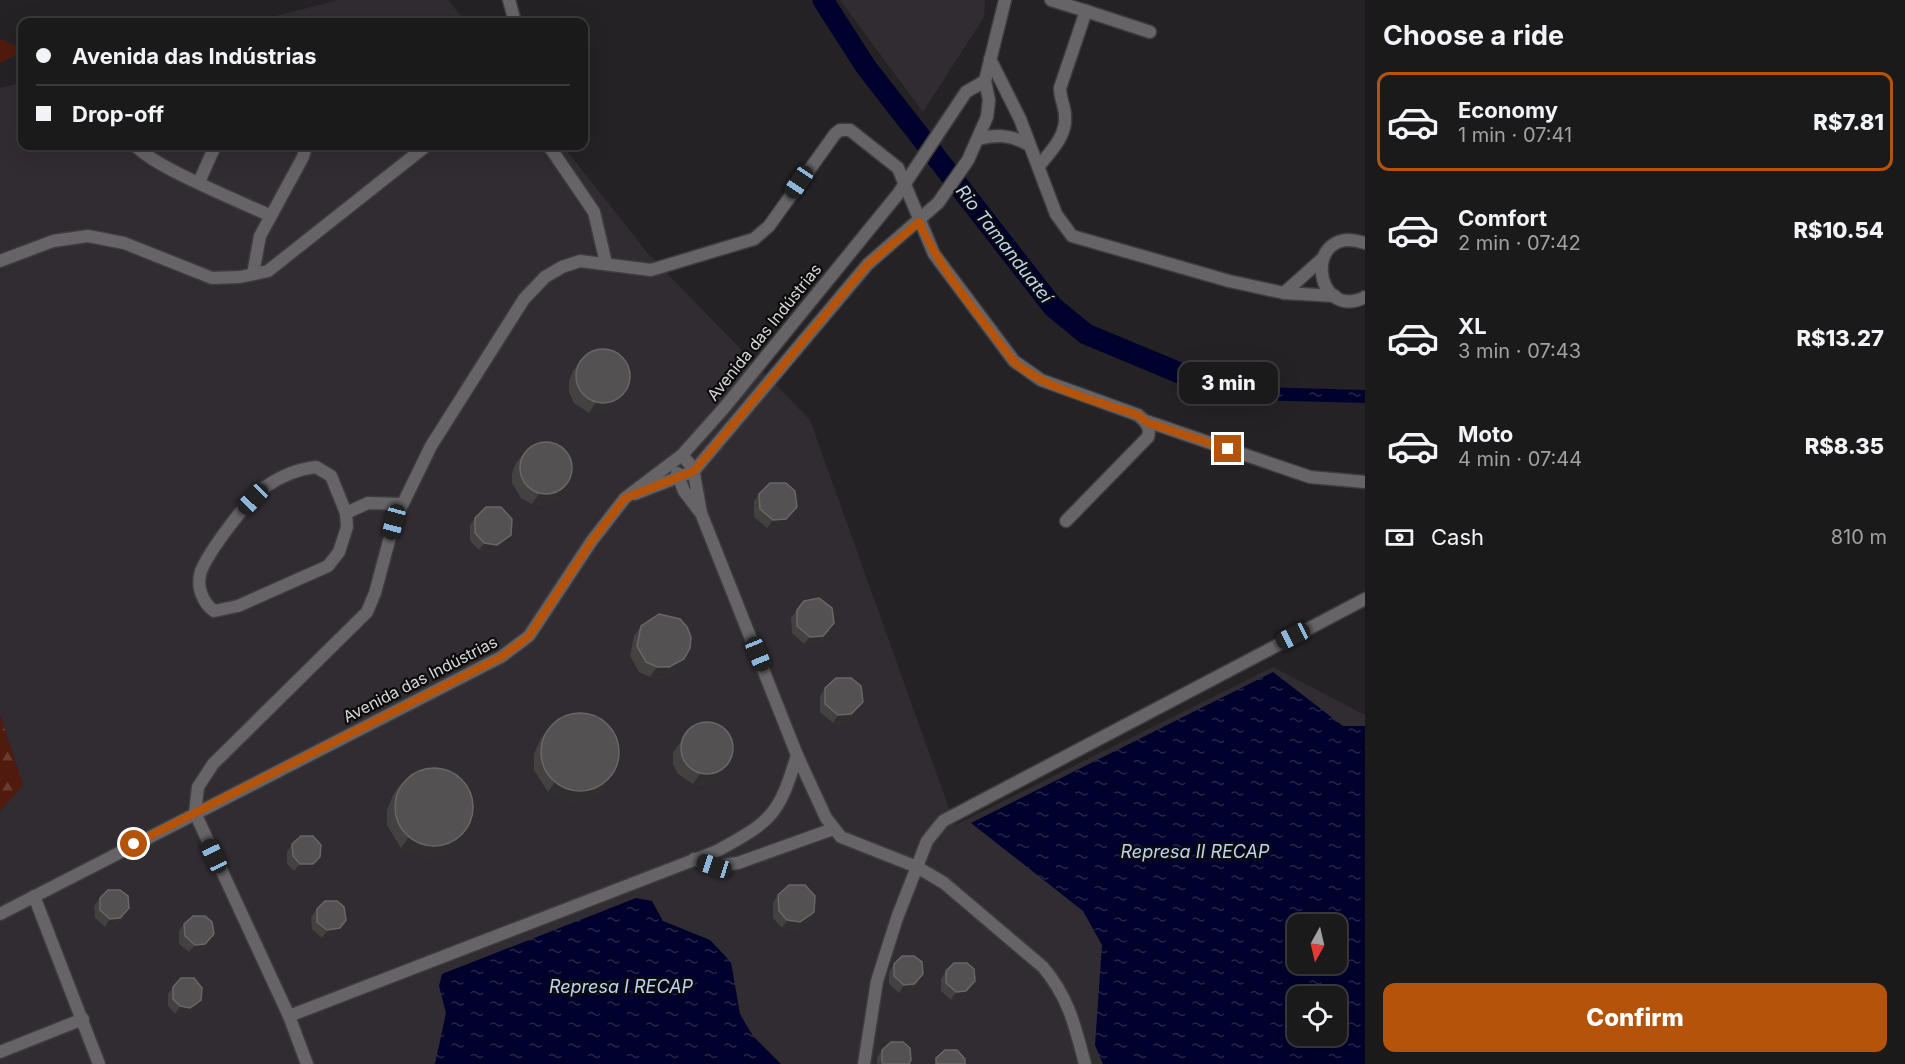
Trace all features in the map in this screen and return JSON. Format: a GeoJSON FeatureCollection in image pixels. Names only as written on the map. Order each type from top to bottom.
{"type":"FeatureCollection","features":[{"type":"Feature","properties":{"kind":"lane"},"geometry":{"type":"LineString","coordinates":[[509,0],[514,18]]}},
{"type":"Feature","properties":{"kind":"lane"},"geometry":{"type":"LineString","coordinates":[[625,498],[694,471],[868,264],[919,222],[938,203],[968,160],[987,117],[989,100],[985,81],[1005,0]]}},
{"type":"Feature","properties":{"kind":"lane"},"geometry":{"type":"LineString","coordinates":[[1051,0],[1150,32]]}},
{"type":"Feature","properties":{"kind":"lane"},"geometry":{"type":"LineString","coordinates":[[1039,166],[1057,145],[1064,125],[1066,117],[1060,100],[1060,88],[1086,10]]}},
{"type":"Feature","properties":{"kind":"lane"},"geometry":{"type":"LineString","coordinates":[[990,59],[1039,166],[1056,214],[1067,231],[1092,244],[1284,293],[1335,296],[1352,301],[1365,297]]}},
{"type":"Feature","properties":{"kind":"lane","name":"Avenida das Indústrias"},"geometry":{"type":"LineString","coordinates":[[0,914],[512,650],[529,636],[591,542],[625,498],[678,458],[724,408],[906,184],[966,92],[985,81]]}},
{"type":"Feature","properties":{"kind":"lane"},"geometry":{"type":"LineString","coordinates":[[307,1064],[289,1016],[195,813],[198,787],[213,764],[367,612],[402,504],[431,446],[524,299],[545,277],[562,267],[579,261],[651,270],[732,246],[762,234],[840,130],[850,130],[898,168],[934,254],[1014,362],[1041,380],[1138,415],[1146,422],[1149,428],[1148,437],[1066,521]]}},
{"type":"Feature","properties":{"kind":"lane"},"geometry":{"type":"LineString","coordinates":[[978,139],[991,135],[1006,136],[1029,145]]}},
{"type":"Feature","properties":{"kind":"lane"},"geometry":{"type":"LineString","coordinates":[[139,150],[199,182],[271,216]]}},
{"type":"Feature","properties":{"kind":"lane"},"geometry":{"type":"LineString","coordinates":[[199,182],[213,150]]}},
{"type":"Feature","properties":{"kind":"lane"},"geometry":{"type":"LineString","coordinates":[[253,274],[260,236],[304,150]]}},
{"type":"Feature","properties":{"kind":"lane"},"geometry":{"type":"LineString","coordinates":[[0,261],[53,242],[88,236],[124,243],[212,278],[268,271],[421,150]]}},
{"type":"Feature","properties":{"kind":"lane"},"geometry":{"type":"LineString","coordinates":[[552,150],[594,212],[606,263]]}},
{"type":"Feature","properties":{"kind":"lane"},"geometry":{"type":"LineString","coordinates":[[1284,293],[1322,259],[1336,243],[1362,239]]}},
{"type":"Feature","properties":{"kind":"lane"},"geometry":{"type":"LineString","coordinates":[[1322,259],[1322,280],[1335,296]]}},
{"type":"Feature","properties":{"kind":"lane"},"geometry":{"type":"LineString","coordinates":[[1146,422],[1310,477],[1365,482]]}},
{"type":"Feature","properties":{"kind":"lane"},"geometry":{"type":"LineString","coordinates":[[678,458],[694,471],[701,513],[797,755],[832,829],[852,844],[917,867],[944,883],[1043,967],[1056,982],[1070,1006],[1085,1064]]}},
{"type":"Feature","properties":{"kind":"lane"},"geometry":{"type":"LineString","coordinates":[[678,458],[678,479],[701,513]]}},
{"type":"Feature","properties":{"kind":"lane"},"geometry":{"type":"LineString","coordinates":[[316,467],[331,476],[346,513],[347,526],[339,552],[328,566],[238,606],[214,611],[206,605],[200,590],[201,572],[242,510],[263,488],[299,469],[316,467]]}},
{"type":"Feature","properties":{"kind":"lane"},"geometry":{"type":"LineString","coordinates":[[346,513],[368,503],[402,504]]}},
{"type":"Feature","properties":{"kind":"lane"},"geometry":{"type":"LineString","coordinates":[[864,1064],[877,981],[927,841],[943,821],[1365,599]]}},
{"type":"Feature","properties":{"kind":"lane"},"geometry":{"type":"LineString","coordinates":[[289,1016],[694,860],[756,830],[773,814],[785,794],[797,755]]}},
{"type":"Feature","properties":{"kind":"lane"},"geometry":{"type":"LineString","coordinates":[[694,860],[714,866],[738,863],[832,829]]}},
{"type":"Feature","properties":{"kind":"lane"},"geometry":{"type":"LineString","coordinates":[[34,896],[99,1064]]}},
{"type":"Feature","properties":{"kind":"lane"},"geometry":{"type":"LineString","coordinates":[[0,1052],[83,1019]]}},
{"type":"Feature","properties":{"kind":"shaded area"},"geometry":{"type":"Polygon","coordinates":[[[338,0],[448,0],[463,18],[268,18],[338,0]]]}},
{"type":"Feature","properties":{"kind":"shaded area"},"geometry":{"type":"Polygon","coordinates":[[[840,0],[985,0],[984,17],[923,112],[840,0]]]}},
{"type":"Feature","properties":{"kind":"shaded area"},"geometry":{"type":"Polygon","coordinates":[[[18,84],[18,150],[566,150],[650,256],[810,420],[955,825],[1273,667],[1365,715],[1365,1064],[0,1064],[0,811],[23,785],[0,715],[0,88],[18,84]]]}},
{"type":"Feature","properties":{"kind":"green space"},"geometry":{"type":"Polygon","coordinates":[[[0,39],[18,47],[18,54],[0,63],[0,39]]]}},
{"type":"Feature","properties":{"kind":"green space"},"geometry":{"type":"Polygon","coordinates":[[[0,715],[23,785],[0,811],[0,715]]]}},
{"type":"Feature","properties":{"kind":"water"},"geometry":{"type":"Polygon","coordinates":[[[1161,367],[1260,387],[1365,390],[1365,403],[1256,400],[1224,395],[1161,367]]]}},
{"type":"Feature","properties":{"kind":"water","name":"Represa II RECAP"},"geometry":{"type":"Polygon","coordinates":[[[1273,672],[1343,726],[1365,726],[1365,1064],[1103,1064],[1095,1045],[1102,945],[1083,911],[971,823],[1273,672]]]}},
{"type":"Feature","properties":{"kind":"water","name":"Represa I RECAP"},"geometry":{"type":"Polygon","coordinates":[[[636,898],[652,901],[663,921],[710,940],[731,962],[740,1014],[753,1036],[781,1064],[435,1064],[446,1013],[439,986],[442,974],[636,898]]]}},
{"type":"Feature","properties":{"kind":"building"},"geometry":{"type":"Polygon","coordinates":[[[603,349],[613,351],[622,357],[628,366],[630,376],[628,386],[622,395],[613,401],[603,403],[593,401],[584,395],[578,386],[576,376],[578,366],[584,357],[593,351],[603,349]]]}},
{"type":"Feature","properties":{"kind":"building"},"geometry":{"type":"Polygon","coordinates":[[[541,442],[551,442],[565,449],[572,468],[565,487],[551,494],[541,494],[531,490],[524,483],[520,473],[520,463],[524,453],[531,446],[541,442]]]}},
{"type":"Feature","properties":{"kind":"building"},"geometry":{"type":"Polygon","coordinates":[[[770,483],[786,483],[795,491],[797,507],[786,519],[773,520],[760,509],[759,494],[770,483]]]}},
{"type":"Feature","properties":{"kind":"building"},"geometry":{"type":"Polygon","coordinates":[[[486,507],[501,507],[512,519],[511,535],[497,545],[484,543],[475,533],[475,518],[486,507]]]}},
{"type":"Feature","properties":{"kind":"building"},"geometry":{"type":"Polygon","coordinates":[[[819,598],[832,608],[834,623],[823,636],[810,637],[797,626],[797,610],[804,601],[819,598]]]}},
{"type":"Feature","properties":{"kind":"building"},"geometry":{"type":"Polygon","coordinates":[[[659,614],[680,619],[687,627],[691,637],[690,648],[684,659],[669,667],[657,667],[646,662],[637,646],[641,626],[659,614]]]}},
{"type":"Feature","properties":{"kind":"building"},"geometry":{"type":"Polygon","coordinates":[[[836,678],[851,678],[861,686],[863,702],[851,714],[838,715],[825,704],[825,688],[836,678]]]}},
{"type":"Feature","properties":{"kind":"building"},"geometry":{"type":"Polygon","coordinates":[[[580,713],[595,716],[608,724],[616,737],[619,752],[616,767],[608,780],[595,788],[580,791],[565,788],[552,780],[544,767],[541,752],[544,737],[552,724],[565,716],[580,713]]]}},
{"type":"Feature","properties":{"kind":"building"},"geometry":{"type":"Polygon","coordinates":[[[702,722],[712,722],[726,729],[733,748],[726,767],[712,774],[702,774],[692,770],[685,763],[681,753],[681,743],[685,733],[692,726],[702,722]]]}},
{"type":"Feature","properties":{"kind":"building"},"geometry":{"type":"Polygon","coordinates":[[[434,768],[449,771],[466,785],[473,807],[470,822],[456,839],[434,846],[419,843],[402,829],[395,807],[398,792],[412,775],[434,768]]]}},
{"type":"Feature","properties":{"kind":"building"},"geometry":{"type":"Polygon","coordinates":[[[301,836],[313,836],[321,845],[320,857],[313,864],[300,864],[293,856],[292,844],[301,836]]]}},
{"type":"Feature","properties":{"kind":"building"},"geometry":{"type":"Polygon","coordinates":[[[789,885],[805,885],[815,896],[814,912],[800,922],[787,920],[779,911],[778,895],[789,885]]]}},
{"type":"Feature","properties":{"kind":"building"},"geometry":{"type":"Polygon","coordinates":[[[108,890],[120,890],[128,896],[129,908],[120,918],[110,919],[100,910],[100,898],[108,890]]]}},
{"type":"Feature","properties":{"kind":"building"},"geometry":{"type":"Polygon","coordinates":[[[325,901],[337,901],[344,907],[346,920],[340,928],[327,930],[317,922],[317,909],[325,901]]]}},
{"type":"Feature","properties":{"kind":"building"},"geometry":{"type":"Polygon","coordinates":[[[193,916],[205,916],[212,922],[214,934],[205,944],[195,945],[185,936],[184,924],[193,916]]]}},
{"type":"Feature","properties":{"kind":"building"},"geometry":{"type":"Polygon","coordinates":[[[902,956],[914,956],[922,962],[923,974],[914,984],[904,985],[894,976],[894,964],[902,956]]]}},
{"type":"Feature","properties":{"kind":"building"},"geometry":{"type":"Polygon","coordinates":[[[954,963],[967,963],[974,969],[975,981],[966,991],[956,992],[946,983],[946,971],[954,963]]]}},
{"type":"Feature","properties":{"kind":"building"},"geometry":{"type":"Polygon","coordinates":[[[181,978],[194,978],[202,988],[201,1000],[190,1008],[180,1006],[173,999],[173,987],[181,978]]]}},
{"type":"Feature","properties":{"kind":"building"},"geometry":{"type":"Polygon","coordinates":[[[891,1042],[903,1042],[910,1048],[909,1064],[884,1064],[882,1062],[882,1050],[891,1042]]]}},
{"type":"Feature","properties":{"kind":"building"},"geometry":{"type":"Polygon","coordinates":[[[945,1050],[957,1050],[965,1059],[965,1064],[936,1064],[936,1058],[945,1050]]]}},
{"type":"Feature","properties":{"kind":"waterway","name":"Rio Tamanduateí"},"geometry":{"type":"LineString","coordinates":[[823,0],[866,67],[1053,307],[1086,334],[1187,376]]}},
{"type":"Feature","properties":{"kind":"route"},"geometry":{"type":"LineString","coordinates":[[134,844],[501,657],[521,644],[529,636],[591,542],[625,498],[694,471],[868,264],[919,222],[934,254],[1014,362],[1024,370],[1056,386],[1138,415],[1146,422],[1228,449]]}}]}
